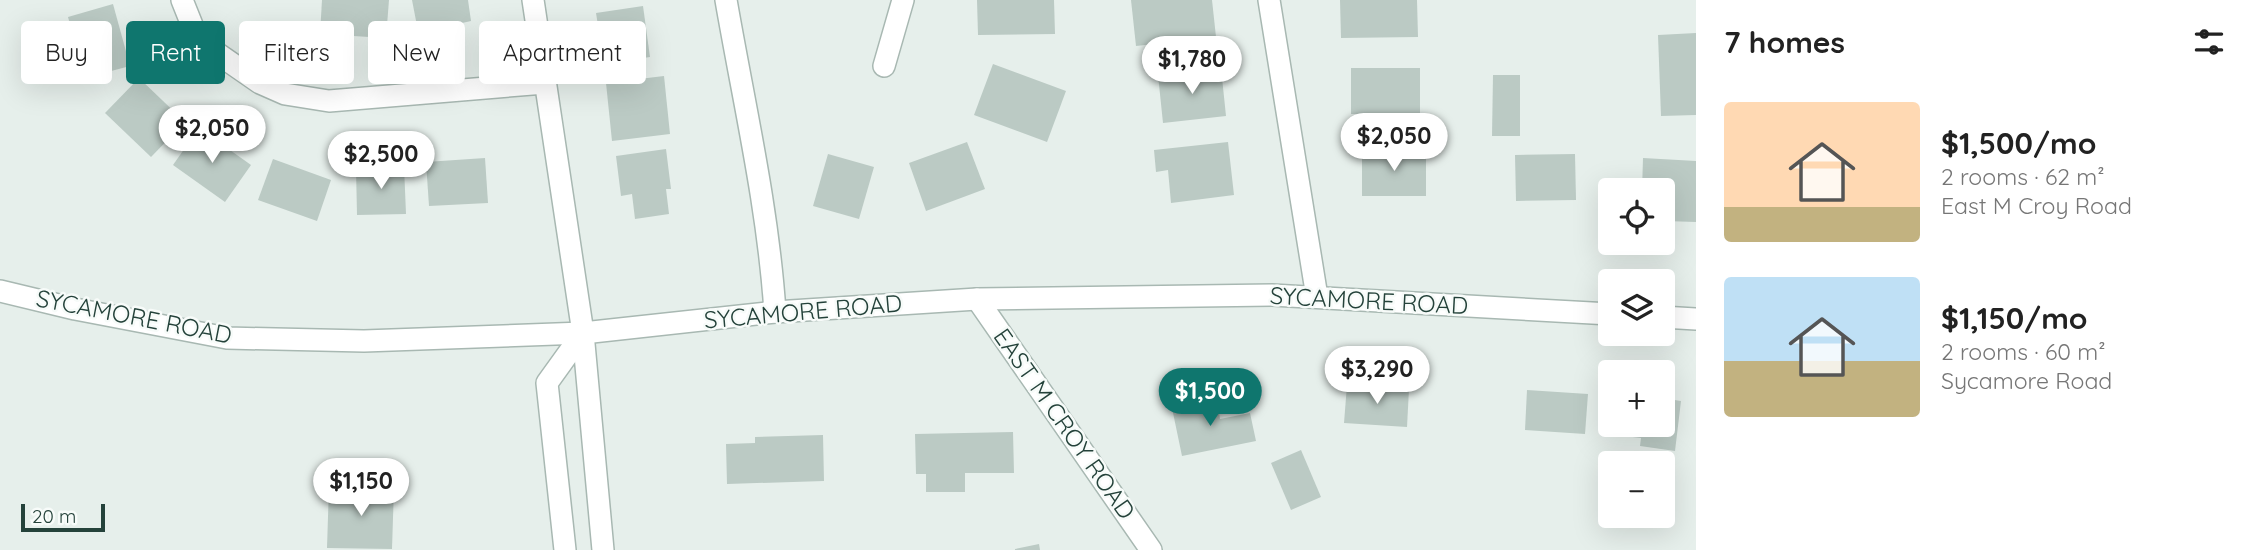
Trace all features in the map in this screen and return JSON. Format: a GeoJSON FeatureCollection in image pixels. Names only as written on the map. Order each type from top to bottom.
{"type":"FeatureCollection","features":[{"type":"Feature","properties":{"kind":"street"},"geometry":{"type":"LineString","coordinates":[[182,0],[198,40],[260,83],[285,94],[329,102],[534,84]]}},
{"type":"Feature","properties":{"kind":"street"},"geometry":{"type":"LineString","coordinates":[[533,0],[536,21]]}},
{"type":"Feature","properties":{"kind":"street"},"geometry":{"type":"LineString","coordinates":[[726,0],[760,184],[775,312]]}},
{"type":"Feature","properties":{"kind":"street"},"geometry":{"type":"LineString","coordinates":[[884,66],[903,0]]}},
{"type":"Feature","properties":{"kind":"street"},"geometry":{"type":"LineString","coordinates":[[1269,0],[1317,298]]}},
{"type":"Feature","properties":{"kind":"street"},"geometry":{"type":"LineString","coordinates":[[545,84],[583,333],[603,550]]}},
{"type":"Feature","properties":{"kind":"street","name":"SYCAMORE ROAD"},"geometry":{"type":"LineString","coordinates":[[0,291],[75,309],[227,338],[364,341],[583,333],[775,312],[978,299],[1272,295],[1598,313]]}},
{"type":"Feature","properties":{"kind":"street","name":"EAST M CROY ROAD"},"geometry":{"type":"LineString","coordinates":[[978,299],[1151,550]]}},
{"type":"Feature","properties":{"kind":"street"},"geometry":{"type":"LineString","coordinates":[[1675,318],[1696,319]]}},
{"type":"Feature","properties":{"kind":"street"},"geometry":{"type":"LineString","coordinates":[[565,550],[547,383],[583,333]]}},
{"type":"Feature","properties":{"kind":"street"},"geometry":{"type":"LineString","coordinates":[[558,486],[596,481]]}},
{"type":"Feature","properties":{"kind":"building"},"geometry":{"type":"Polygon","coordinates":[[[322,0],[389,0],[387,21],[368,21],[368,37],[354,36],[354,21],[321,21],[322,0]]]}},
{"type":"Feature","properties":{"kind":"building"},"geometry":{"type":"Polygon","coordinates":[[[412,0],[468,0],[471,21],[416,21],[412,0]]]}},
{"type":"Feature","properties":{"kind":"building"},"geometry":{"type":"Polygon","coordinates":[[[977,0],[1054,0],[1055,34],[978,35],[977,0]]]}},
{"type":"Feature","properties":{"kind":"building"},"geometry":{"type":"Polygon","coordinates":[[[1131,0],[1212,0],[1216,37],[1136,46],[1131,0]]]}},
{"type":"Feature","properties":{"kind":"building"},"geometry":{"type":"Polygon","coordinates":[[[1340,0],[1417,0],[1418,37],[1341,38],[1340,0]]]}},
{"type":"Feature","properties":{"kind":"building"},"geometry":{"type":"Polygon","coordinates":[[[113,4],[126,51],[126,67],[112,71],[112,21],[69,21],[68,17],[113,4]]]}},
{"type":"Feature","properties":{"kind":"building"},"geometry":{"type":"Polygon","coordinates":[[[643,6],[645,21],[597,21],[596,13],[643,6]]]}},
{"type":"Feature","properties":{"kind":"building"},"geometry":{"type":"Polygon","coordinates":[[[646,28],[650,57],[646,58],[646,28]]]}},
{"type":"Feature","properties":{"kind":"building"},"geometry":{"type":"Polygon","coordinates":[[[1696,33],[1696,115],[1661,116],[1658,35],[1696,33]]]}},
{"type":"Feature","properties":{"kind":"building"},"geometry":{"type":"Polygon","coordinates":[[[993,64],[1066,91],[1047,142],[974,115],[993,64]]]}},
{"type":"Feature","properties":{"kind":"building"},"geometry":{"type":"Polygon","coordinates":[[[1221,68],[1226,116],[1163,123],[1158,75],[1221,68]]]}},
{"type":"Feature","properties":{"kind":"building"},"geometry":{"type":"Polygon","coordinates":[[[1351,68],[1420,68],[1420,114],[1351,114],[1351,68]]]}},
{"type":"Feature","properties":{"kind":"building"},"geometry":{"type":"Polygon","coordinates":[[[1493,75],[1520,75],[1520,136],[1492,136],[1493,75]]]}},
{"type":"Feature","properties":{"kind":"building"},"geometry":{"type":"Polygon","coordinates":[[[664,76],[670,134],[612,141],[606,84],[646,84],[646,78],[664,76]]]}},
{"type":"Feature","properties":{"kind":"building"},"geometry":{"type":"Polygon","coordinates":[[[133,84],[145,84],[185,122],[151,157],[105,113],[133,84]]]}},
{"type":"Feature","properties":{"kind":"building"},"geometry":{"type":"Polygon","coordinates":[[[199,128],[251,165],[225,202],[173,165],[199,128]]]}},
{"type":"Feature","properties":{"kind":"building"},"geometry":{"type":"Polygon","coordinates":[[[967,142],[985,189],[926,211],[909,163],[967,142]]]}},
{"type":"Feature","properties":{"kind":"building"},"geometry":{"type":"Polygon","coordinates":[[[1228,142],[1234,195],[1171,203],[1168,170],[1156,172],[1154,150],[1228,142]]]}},
{"type":"Feature","properties":{"kind":"building"},"geometry":{"type":"Polygon","coordinates":[[[666,149],[671,189],[666,189],[669,214],[635,219],[632,194],[621,196],[616,156],[666,149]]]}},
{"type":"Feature","properties":{"kind":"building"},"geometry":{"type":"Polygon","coordinates":[[[1362,150],[1426,150],[1426,196],[1362,196],[1362,150]]]}},
{"type":"Feature","properties":{"kind":"building"},"geometry":{"type":"Polygon","coordinates":[[[828,154],[874,167],[859,219],[813,206],[828,154]]]}},
{"type":"Feature","properties":{"kind":"building"},"geometry":{"type":"Polygon","coordinates":[[[1575,154],[1576,200],[1516,201],[1515,155],[1575,154]]]}},
{"type":"Feature","properties":{"kind":"building"},"geometry":{"type":"Polygon","coordinates":[[[485,158],[488,203],[429,206],[426,162],[485,158]]]}},
{"type":"Feature","properties":{"kind":"building"},"geometry":{"type":"Polygon","coordinates":[[[1643,158],[1696,161],[1696,222],[1675,221],[1675,178],[1642,178],[1643,158]]]}},
{"type":"Feature","properties":{"kind":"building"},"geometry":{"type":"Polygon","coordinates":[[[273,159],[331,180],[317,221],[258,200],[273,159]]]}},
{"type":"Feature","properties":{"kind":"building"},"geometry":{"type":"Polygon","coordinates":[[[404,166],[406,214],[357,215],[356,168],[404,166]]]}},
{"type":"Feature","properties":{"kind":"building"},"geometry":{"type":"Polygon","coordinates":[[[1347,385],[1409,389],[1407,427],[1344,423],[1347,385]]]}},
{"type":"Feature","properties":{"kind":"building"},"geometry":{"type":"Polygon","coordinates":[[[1527,390],[1588,394],[1585,434],[1525,430],[1527,390]]]}},
{"type":"Feature","properties":{"kind":"building"},"geometry":{"type":"Polygon","coordinates":[[[1217,399],[1220,419],[1250,413],[1256,441],[1182,456],[1172,408],[1217,399]]]}},
{"type":"Feature","properties":{"kind":"building"},"geometry":{"type":"Polygon","coordinates":[[[1675,400],[1681,401],[1675,451],[1640,446],[1641,438],[1633,437],[1675,437],[1675,400]]]}},
{"type":"Feature","properties":{"kind":"building"},"geometry":{"type":"Polygon","coordinates":[[[1013,432],[1014,473],[965,473],[965,492],[926,492],[926,474],[916,474],[915,434],[1013,432]]]}},
{"type":"Feature","properties":{"kind":"building"},"geometry":{"type":"Polygon","coordinates":[[[823,435],[824,481],[727,484],[726,444],[755,443],[755,437],[823,435]]]}},
{"type":"Feature","properties":{"kind":"building"},"geometry":{"type":"Polygon","coordinates":[[[1301,450],[1321,497],[1291,510],[1271,463],[1301,450]]]}},
{"type":"Feature","properties":{"kind":"building"},"geometry":{"type":"Polygon","coordinates":[[[329,486],[394,487],[392,549],[327,548],[329,486]]]}},
{"type":"Feature","properties":{"kind":"building"},"geometry":{"type":"Polygon","coordinates":[[[1039,544],[1040,550],[1015,550],[1015,549],[1039,544]]]}}]}
